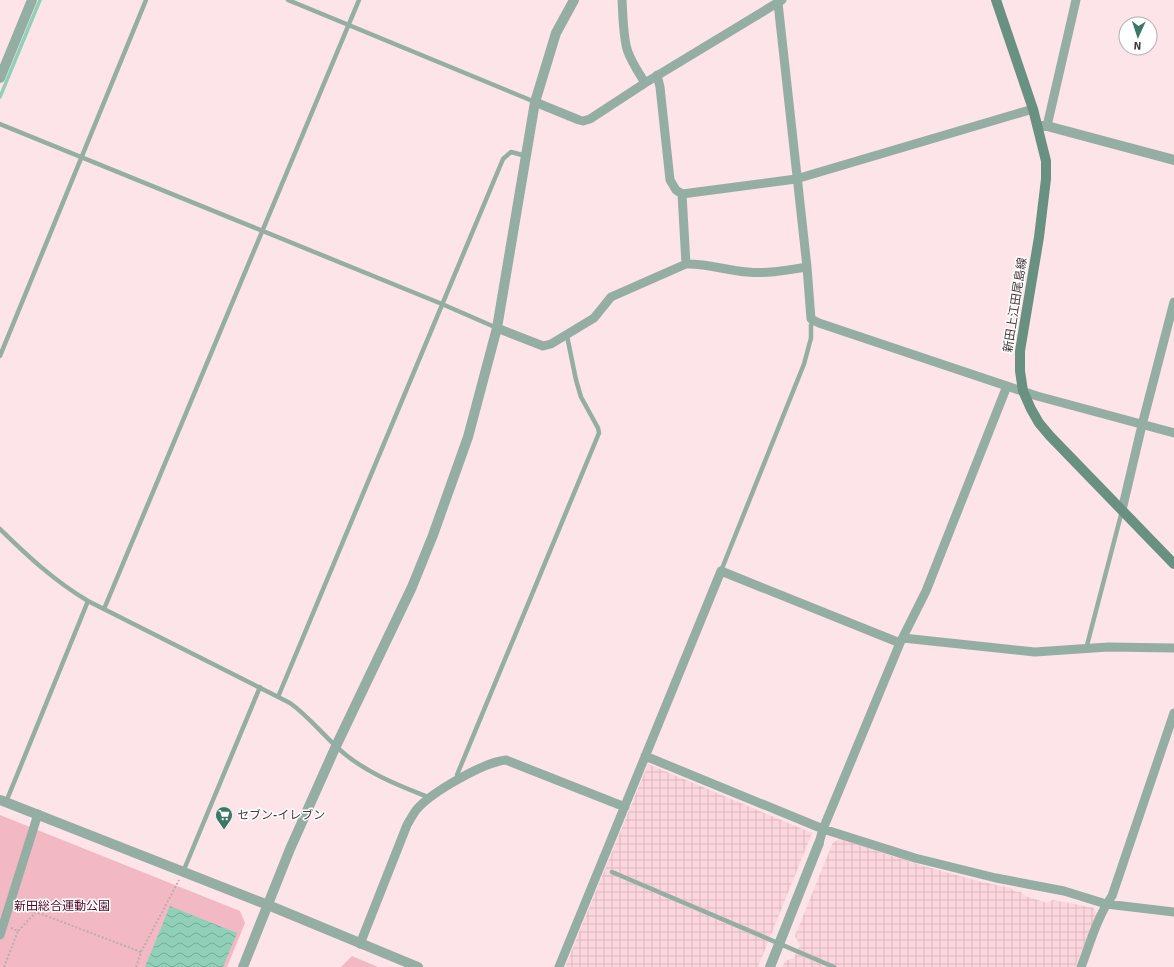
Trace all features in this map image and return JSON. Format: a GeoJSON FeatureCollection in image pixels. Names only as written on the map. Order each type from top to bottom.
{"type":"FeatureCollection","features":[{"type":"Feature","properties":{"kind":"main road","name":"新田上江田尾島線"},"geometry":{"type":"LineString","coordinates":[[996,0],[1033,109],[1042,126],[1047,171],[1039,237],[1020,352],[1020,371],[1023,390],[1039,423],[1050,436],[1174,564]]}},
{"type":"Feature","properties":{"kind":"street"},"geometry":{"type":"LineString","coordinates":[[0,78],[32,0]]}},
{"type":"Feature","properties":{"kind":"street"},"geometry":{"type":"LineString","coordinates":[[242,967],[290,849],[336,746],[409,594],[433,535],[468,437],[497,328],[535,102],[556,34],[574,0]]}},
{"type":"Feature","properties":{"kind":"street"},"geometry":{"type":"LineString","coordinates":[[622,0],[628,51],[633,64],[645,83]]}},
{"type":"Feature","properties":{"kind":"street"},"geometry":{"type":"LineString","coordinates":[[1076,0],[1042,126],[1174,160]]}},
{"type":"Feature","properties":{"kind":"street"},"geometry":{"type":"LineString","coordinates":[[535,102],[583,121],[590,119],[657,75],[780,2],[796,179],[807,267],[811,317],[814,320],[1037,396],[1174,433]]}},
{"type":"Feature","properties":{"kind":"street"},"geometry":{"type":"LineString","coordinates":[[657,75],[660,87],[670,180],[676,190],[682,194],[796,179],[1033,109]]}},
{"type":"Feature","properties":{"kind":"street"},"geometry":{"type":"LineString","coordinates":[[682,194],[686,264]]}},
{"type":"Feature","properties":{"kind":"street"},"geometry":{"type":"LineString","coordinates":[[497,328],[543,346],[551,344],[567,336],[594,318],[611,297],[686,264],[698,263],[749,272],[766,272],[807,267]]}},
{"type":"Feature","properties":{"kind":"street"},"geometry":{"type":"LineString","coordinates":[[1122,510],[1142,425],[1174,302]]}},
{"type":"Feature","properties":{"kind":"street"},"geometry":{"type":"LineString","coordinates":[[770,967],[824,829],[902,640],[926,591],[1007,386]]}},
{"type":"Feature","properties":{"kind":"street"},"geometry":{"type":"LineString","coordinates":[[558,967],[721,571],[902,640],[938,641],[1035,652],[1108,647],[1174,648]]}},
{"type":"Feature","properties":{"kind":"street"},"geometry":{"type":"LineString","coordinates":[[1081,967],[1106,904],[1112,896],[1174,713]]}},
{"type":"Feature","properties":{"kind":"street"},"geometry":{"type":"LineString","coordinates":[[645,756],[824,829],[915,858],[952,868],[1064,891],[1106,904],[1174,912]]}},
{"type":"Feature","properties":{"kind":"street"},"geometry":{"type":"LineString","coordinates":[[360,944],[406,825],[417,810],[430,798],[458,779],[498,761],[506,760],[625,807]]}},
{"type":"Feature","properties":{"kind":"street"},"geometry":{"type":"LineString","coordinates":[[3,801],[418,967]]}},
{"type":"Feature","properties":{"kind":"street"},"geometry":{"type":"LineString","coordinates":[[1,931],[38,814]]}},
{"type":"Feature","properties":{"kind":"lane"},"geometry":{"type":"LineString","coordinates":[[0,356],[146,0]]}},
{"type":"Feature","properties":{"kind":"lane"},"geometry":{"type":"LineString","coordinates":[[288,0],[535,102]]}},
{"type":"Feature","properties":{"kind":"lane"},"geometry":{"type":"LineString","coordinates":[[104,609],[359,0]]}},
{"type":"Feature","properties":{"kind":"lane"},"geometry":{"type":"LineString","coordinates":[[0,124],[442,304],[497,328]]}},
{"type":"Feature","properties":{"kind":"lane"},"geometry":{"type":"LineString","coordinates":[[278,697],[503,159],[511,152],[526,156]]}},
{"type":"Feature","properties":{"kind":"lane"},"geometry":{"type":"LineString","coordinates":[[721,571],[804,364],[810,338],[811,325],[814,320]]}},
{"type":"Feature","properties":{"kind":"lane"},"geometry":{"type":"LineString","coordinates":[[458,779],[457,775],[459,770],[599,433],[598,428],[581,397],[567,336]]}},
{"type":"Feature","properties":{"kind":"lane"},"geometry":{"type":"LineString","coordinates":[[1086,649],[1122,510]]}},
{"type":"Feature","properties":{"kind":"lane"},"geometry":{"type":"LineString","coordinates":[[0,529],[52,577],[88,600],[260,687],[297,708],[347,756],[388,780],[430,798]]}},
{"type":"Feature","properties":{"kind":"lane"},"geometry":{"type":"LineString","coordinates":[[3,801],[88,600]]}},
{"type":"Feature","properties":{"kind":"lane"},"geometry":{"type":"LineString","coordinates":[[183,872],[260,687]]}},
{"type":"Feature","properties":{"kind":"lane"},"geometry":{"type":"LineString","coordinates":[[612,872],[834,967]]}},
{"type":"Feature","properties":{"kind":"path"},"geometry":{"type":"LineString","coordinates":[[136,967],[142,952],[183,872]]}},
{"type":"Feature","properties":{"kind":"path"},"geometry":{"type":"LineString","coordinates":[[4,967],[18,931],[36,912],[142,952]]}},
{"type":"Feature","properties":{"kind":"path"},"geometry":{"type":"LineString","coordinates":[[1,931],[18,931]]}},
{"type":"Feature","properties":{"kind":"shaded area"},"geometry":{"type":"Polygon","coordinates":[[[648,764],[812,833],[758,967],[565,967],[648,764]]]}},
{"type":"Feature","properties":{"kind":"shaded area"},"geometry":{"type":"Polygon","coordinates":[[[840,839],[927,867],[982,882],[1011,888],[1013,891],[1021,892],[1025,896],[1047,903],[1053,900],[1094,908],[1097,914],[1075,967],[782,967],[785,961],[794,958],[800,945],[795,936],[833,842],[840,839]]]}},
{"type":"Feature","properties":{"kind":"green space","name":"新田総合運動公園"},"geometry":{"type":"Polygon","coordinates":[[[0,815],[240,911],[245,923],[227,967],[0,967],[0,815]]]}},
{"type":"Feature","properties":{"kind":"green space"},"geometry":{"type":"Polygon","coordinates":[[[352,956],[378,967],[341,967],[352,956]]]}},
{"type":"Feature","properties":{"kind":"water"},"geometry":{"type":"Polygon","coordinates":[[[170,906],[237,933],[223,967],[145,967],[170,906]]]}},
{"type":"Feature","properties":{"kind":"waterway"},"geometry":{"type":"LineString","coordinates":[[0,97],[40,0]]}},
{"type":"Feature","properties":{"kind":"place","name":"セブン-イレブン"},"geometry":{"type":"Point","coordinates":[224,830]}}]}
